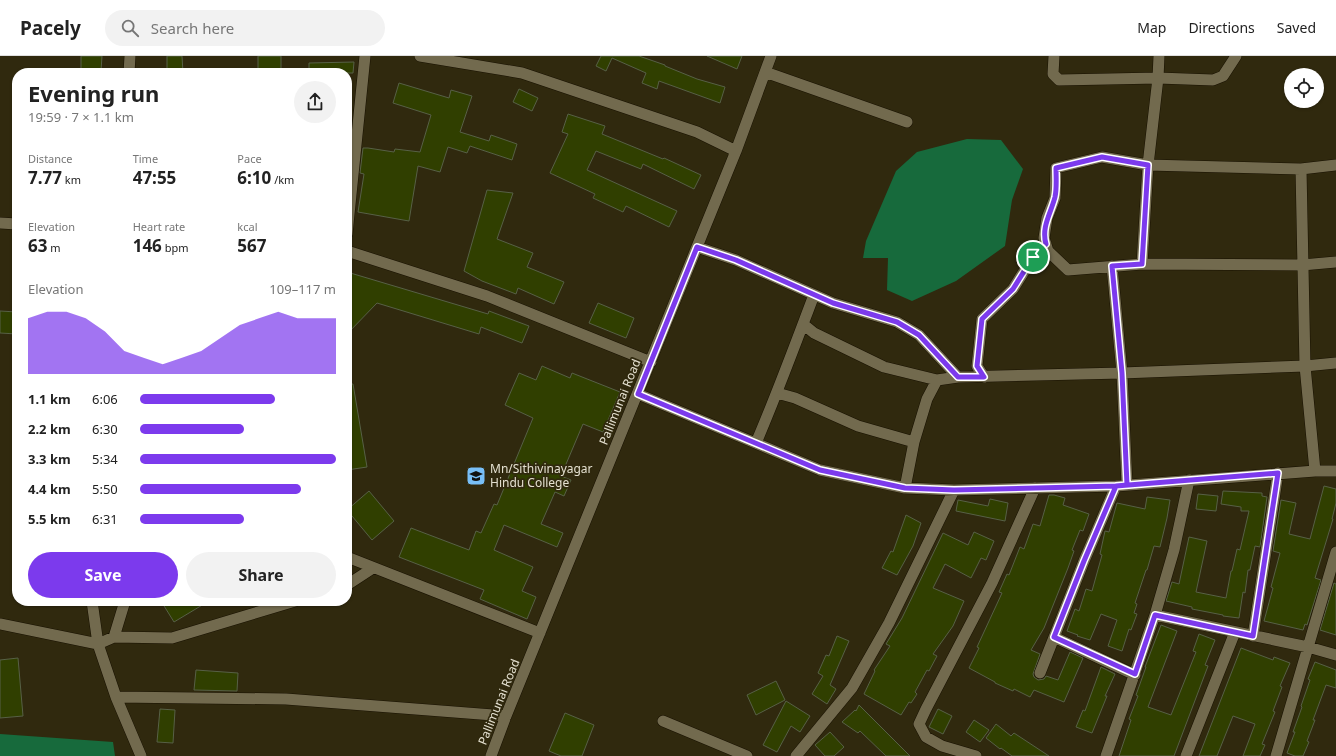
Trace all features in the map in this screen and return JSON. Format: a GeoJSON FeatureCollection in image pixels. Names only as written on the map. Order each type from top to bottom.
{"type":"FeatureCollection","features":[{"type":"Feature","properties":{"kind":"street"},"geometry":{"type":"LineString","coordinates":[[129,68],[130,56]]}},
{"type":"Feature","properties":{"kind":"street"},"geometry":{"type":"LineString","coordinates":[[352,185],[365,56]]}},
{"type":"Feature","properties":{"kind":"street"},"geometry":{"type":"LineString","coordinates":[[420,56],[522,73],[697,132],[736,151]]}},
{"type":"Feature","properties":{"kind":"street","name":"Pallimunai Road"},"geometry":{"type":"LineString","coordinates":[[491,756],[736,151],[770,56]]}},
{"type":"Feature","properties":{"kind":"street"},"geometry":{"type":"LineString","coordinates":[[1054,56],[1053,74],[1059,80],[1158,78],[1213,80],[1223,76],[1236,56]]}},
{"type":"Feature","properties":{"kind":"street"},"geometry":{"type":"LineString","coordinates":[[1142,264],[1148,165],[1158,78],[1159,56]]}},
{"type":"Feature","properties":{"kind":"street"},"geometry":{"type":"LineString","coordinates":[[765,72],[907,122]]}},
{"type":"Feature","properties":{"kind":"street"},"geometry":{"type":"LineString","coordinates":[[1336,165],[1300,169],[1148,165],[1102,157],[1056,168],[1055,198],[1047,218],[1045,241],[1048,251],[1068,270],[1142,264],[1302,265],[1336,262]]}},
{"type":"Feature","properties":{"kind":"street"},"geometry":{"type":"LineString","coordinates":[[1300,169],[1305,366],[1315,471]]}},
{"type":"Feature","properties":{"kind":"street"},"geometry":{"type":"LineString","coordinates":[[0,223],[12,224]]}},
{"type":"Feature","properties":{"kind":"street"},"geometry":{"type":"LineString","coordinates":[[984,377],[977,366],[982,319],[1013,289],[1045,241]]}},
{"type":"Feature","properties":{"kind":"street"},"geometry":{"type":"LineString","coordinates":[[697,247],[736,260],[833,303],[897,322],[919,335],[958,377]]}},
{"type":"Feature","properties":{"kind":"street"},"geometry":{"type":"LineString","coordinates":[[352,253],[487,296],[650,362]]}},
{"type":"Feature","properties":{"kind":"street"},"geometry":{"type":"LineString","coordinates":[[1040,673],[1084,561],[1121,486],[1122,373],[1112,266]]}},
{"type":"Feature","properties":{"kind":"street"},"geometry":{"type":"LineString","coordinates":[[756,443],[777,393],[793,347],[814,295]]}},
{"type":"Feature","properties":{"kind":"street"},"geometry":{"type":"LineString","coordinates":[[803,324],[814,333],[884,367],[937,380],[958,377],[1122,373],[1305,366],[1336,363]]}},
{"type":"Feature","properties":{"kind":"street"},"geometry":{"type":"LineString","coordinates":[[905,488],[914,442],[927,399],[937,380]]}},
{"type":"Feature","properties":{"kind":"street"},"geometry":{"type":"LineString","coordinates":[[777,393],[795,398],[858,426],[914,442]]}},
{"type":"Feature","properties":{"kind":"street"},"geometry":{"type":"LineString","coordinates":[[638,394],[820,470],[905,488],[954,490],[1121,486],[1278,473],[1336,471]]}},
{"type":"Feature","properties":{"kind":"street"},"geometry":{"type":"LineString","coordinates":[[1253,636],[1278,473]]}},
{"type":"Feature","properties":{"kind":"street"},"geometry":{"type":"LineString","coordinates":[[1106,756],[1155,615],[1174,550],[1189,480]]}},
{"type":"Feature","properties":{"kind":"street"},"geometry":{"type":"LineString","coordinates":[[976,756],[942,746],[926,737],[919,724],[992,583],[1035,488]]}},
{"type":"Feature","properties":{"kind":"street"},"geometry":{"type":"LineString","coordinates":[[796,756],[852,688],[889,623],[954,490]]}},
{"type":"Feature","properties":{"kind":"street"},"geometry":{"type":"LineString","coordinates":[[1276,756],[1336,552]]}},
{"type":"Feature","properties":{"kind":"street"},"geometry":{"type":"LineString","coordinates":[[352,559],[540,633]]}},
{"type":"Feature","properties":{"kind":"street"},"geometry":{"type":"LineString","coordinates":[[352,582],[373,568]]}},
{"type":"Feature","properties":{"kind":"street"},"geometry":{"type":"LineString","coordinates":[[93,606],[98,644],[116,697],[141,756]]}},
{"type":"Feature","properties":{"kind":"street"},"geometry":{"type":"LineString","coordinates":[[114,636],[123,606]]}},
{"type":"Feature","properties":{"kind":"street"},"geometry":{"type":"LineString","coordinates":[[0,624],[98,644],[114,636],[172,638],[278,606]]}},
{"type":"Feature","properties":{"kind":"street"},"geometry":{"type":"LineString","coordinates":[[1155,615],[1308,647],[1336,655]]}},
{"type":"Feature","properties":{"kind":"street"},"geometry":{"type":"LineString","coordinates":[[1186,756],[1235,632]]}},
{"type":"Feature","properties":{"kind":"street"},"geometry":{"type":"LineString","coordinates":[[1054,637],[1135,674]]}},
{"type":"Feature","properties":{"kind":"street"},"geometry":{"type":"LineString","coordinates":[[116,697],[286,699],[506,716]]}},
{"type":"Feature","properties":{"kind":"street"},"geometry":{"type":"LineString","coordinates":[[663,721],[747,756]]}},
{"type":"Feature","properties":{"kind":"shaded area"},"geometry":{"type":"Polygon","coordinates":[[[967,139],[1001,140],[1023,169],[1012,200],[1005,246],[956,281],[912,301],[887,290],[888,258],[863,258],[866,241],[896,171],[917,152],[967,139]]]}},
{"type":"Feature","properties":{"kind":"shaded area"},"geometry":{"type":"Polygon","coordinates":[[[0,734],[113,742],[115,756],[0,756],[0,734]]]}},
{"type":"Feature","properties":{"kind":"building"},"geometry":{"type":"Polygon","coordinates":[[[81,56],[102,56],[101,68],[81,68],[81,56]]]}},
{"type":"Feature","properties":{"kind":"building"},"geometry":{"type":"Polygon","coordinates":[[[167,56],[182,56],[183,68],[167,68],[167,56]]]}},
{"type":"Feature","properties":{"kind":"building"},"geometry":{"type":"Polygon","coordinates":[[[258,56],[281,56],[281,68],[258,68],[258,56]]]}},
{"type":"Feature","properties":{"kind":"building"},"geometry":{"type":"Polygon","coordinates":[[[601,56],[639,56],[665,65],[697,79],[725,87],[720,103],[659,81],[657,89],[642,83],[646,73],[612,58],[606,71],[596,66],[601,56]]]}},
{"type":"Feature","properties":{"kind":"building"},"geometry":{"type":"Polygon","coordinates":[[[707,56],[742,56],[737,69],[707,56]]]}},
{"type":"Feature","properties":{"kind":"building"},"geometry":{"type":"Polygon","coordinates":[[[354,62],[353,73],[352,68],[309,68],[309,63],[354,62]]]}},
{"type":"Feature","properties":{"kind":"building"},"geometry":{"type":"Polygon","coordinates":[[[399,83],[449,98],[451,90],[472,96],[460,132],[489,141],[491,135],[517,144],[512,160],[470,146],[467,153],[448,147],[440,172],[418,166],[409,221],[358,212],[364,174],[360,173],[363,148],[394,152],[395,149],[420,152],[431,115],[393,103],[399,83]]]}},
{"type":"Feature","properties":{"kind":"building"},"geometry":{"type":"Polygon","coordinates":[[[519,89],[538,98],[532,111],[513,102],[519,89]]]}},
{"type":"Feature","properties":{"kind":"building"},"geometry":{"type":"Polygon","coordinates":[[[568,114],[605,126],[602,134],[663,159],[664,158],[701,175],[694,189],[643,164],[641,169],[596,151],[587,170],[677,211],[669,227],[626,206],[623,212],[593,198],[595,194],[550,173],[568,134],[562,132],[568,114]]]}},
{"type":"Feature","properties":{"kind":"building"},"geometry":{"type":"Polygon","coordinates":[[[487,190],[513,193],[497,239],[533,253],[527,267],[564,282],[554,304],[518,288],[516,294],[482,281],[464,271],[487,190]]]}},
{"type":"Feature","properties":{"kind":"building"},"geometry":{"type":"Polygon","coordinates":[[[352,273],[488,314],[489,311],[529,326],[522,343],[481,327],[479,334],[377,303],[352,329],[352,273]]]}},
{"type":"Feature","properties":{"kind":"building"},"geometry":{"type":"Polygon","coordinates":[[[598,303],[634,318],[626,338],[589,323],[598,303]]]}},
{"type":"Feature","properties":{"kind":"building"},"geometry":{"type":"Polygon","coordinates":[[[0,311],[12,312],[12,334],[0,333],[0,311]]]}},
{"type":"Feature","properties":{"kind":"building"},"geometry":{"type":"Polygon","coordinates":[[[542,366],[570,378],[572,373],[620,392],[603,432],[583,424],[561,476],[571,480],[564,496],[555,492],[541,524],[563,533],[557,547],[504,525],[494,550],[533,567],[522,591],[536,597],[527,619],[480,599],[484,590],[399,557],[411,528],[469,550],[476,531],[481,533],[494,504],[497,505],[533,418],[505,405],[519,373],[536,380],[542,366]]]}},
{"type":"Feature","properties":{"kind":"building"},"geometry":{"type":"Polygon","coordinates":[[[352,384],[353,384],[367,467],[352,469],[352,384]]]}},
{"type":"Feature","properties":{"kind":"building"},"geometry":{"type":"Polygon","coordinates":[[[1324,486],[1336,489],[1336,503],[1333,519],[1315,578],[1321,580],[1307,625],[1305,624],[1303,630],[1264,621],[1273,588],[1271,587],[1280,553],[1273,551],[1281,500],[1296,503],[1289,534],[1310,539],[1324,486]]]}},
{"type":"Feature","properties":{"kind":"building"},"geometry":{"type":"Polygon","coordinates":[[[369,491],[394,521],[372,540],[352,516],[352,506],[369,491]]]}},
{"type":"Feature","properties":{"kind":"building"},"geometry":{"type":"Polygon","coordinates":[[[1223,491],[1262,493],[1262,496],[1267,497],[1260,547],[1255,546],[1250,570],[1248,570],[1245,593],[1243,592],[1239,618],[1192,609],[1192,607],[1166,601],[1172,582],[1179,584],[1189,537],[1207,541],[1196,592],[1226,598],[1231,571],[1237,549],[1240,550],[1249,511],[1241,511],[1241,507],[1221,504],[1223,491]]]}},
{"type":"Feature","properties":{"kind":"building"},"geometry":{"type":"Polygon","coordinates":[[[1198,494],[1218,496],[1216,511],[1196,509],[1198,494]]]}},
{"type":"Feature","properties":{"kind":"building"},"geometry":{"type":"Polygon","coordinates":[[[1049,495],[1065,498],[1063,505],[1089,514],[1083,531],[1080,530],[1072,550],[1074,551],[1068,568],[1044,628],[1031,650],[1040,654],[1033,674],[1038,680],[1044,679],[1046,676],[1058,680],[1070,652],[1083,658],[1064,702],[1034,690],[1030,697],[1014,689],[1013,691],[995,683],[969,668],[1002,593],[999,592],[1007,574],[1009,575],[1020,547],[1024,549],[1033,524],[1040,526],[1049,495]]]}},
{"type":"Feature","properties":{"kind":"building"},"geometry":{"type":"Polygon","coordinates":[[[1147,497],[1170,500],[1160,547],[1154,546],[1135,603],[1137,604],[1134,613],[1137,614],[1131,630],[1129,629],[1122,651],[1108,646],[1117,620],[1101,614],[1090,640],[1067,631],[1075,609],[1079,611],[1086,589],[1092,591],[1102,555],[1100,554],[1105,531],[1109,532],[1117,503],[1145,509],[1147,497]]]}},
{"type":"Feature","properties":{"kind":"building"},"geometry":{"type":"Polygon","coordinates":[[[990,499],[1008,503],[1005,521],[956,511],[958,500],[988,506],[990,499]]]}},
{"type":"Feature","properties":{"kind":"building"},"geometry":{"type":"Polygon","coordinates":[[[906,515],[921,523],[913,546],[897,575],[882,568],[891,551],[893,552],[906,515]]]}},
{"type":"Feature","properties":{"kind":"building"},"geometry":{"type":"Polygon","coordinates":[[[974,532],[994,541],[986,560],[981,558],[971,578],[945,564],[933,588],[964,601],[953,626],[933,654],[937,656],[929,671],[927,670],[915,692],[917,694],[911,703],[909,702],[901,715],[864,694],[875,671],[874,670],[890,646],[886,644],[902,618],[943,533],[968,545],[974,532]]]}},
{"type":"Feature","properties":{"kind":"building"},"geometry":{"type":"Polygon","coordinates":[[[1334,583],[1336,584],[1336,635],[1320,630],[1334,583]]]}},
{"type":"Feature","properties":{"kind":"building"},"geometry":{"type":"Polygon","coordinates":[[[164,606],[201,606],[174,622],[164,606]]]}},
{"type":"Feature","properties":{"kind":"building"},"geometry":{"type":"Polygon","coordinates":[[[1161,625],[1177,631],[1148,707],[1171,715],[1196,652],[1193,651],[1199,634],[1215,640],[1205,665],[1208,666],[1174,756],[1119,756],[1131,720],[1129,719],[1138,696],[1136,695],[1161,625]]]}},
{"type":"Feature","properties":{"kind":"building"},"geometry":{"type":"Polygon","coordinates":[[[837,636],[849,641],[830,685],[836,689],[827,704],[812,694],[823,676],[818,673],[826,655],[829,656],[837,636]]]}},
{"type":"Feature","properties":{"kind":"building"},"geometry":{"type":"Polygon","coordinates":[[[1241,648],[1273,660],[1274,657],[1290,663],[1280,686],[1282,687],[1273,711],[1275,712],[1262,744],[1265,745],[1260,756],[1243,756],[1255,724],[1233,716],[1217,756],[1199,756],[1241,648]]]}},
{"type":"Feature","properties":{"kind":"building"},"geometry":{"type":"Polygon","coordinates":[[[18,658],[23,716],[0,718],[0,660],[18,658]]]}},
{"type":"Feature","properties":{"kind":"building"},"geometry":{"type":"Polygon","coordinates":[[[1315,662],[1336,670],[1336,688],[1326,685],[1313,720],[1315,720],[1307,741],[1309,742],[1303,756],[1295,756],[1287,753],[1295,732],[1293,732],[1310,680],[1308,679],[1315,662]]]}},
{"type":"Feature","properties":{"kind":"building"},"geometry":{"type":"Polygon","coordinates":[[[1101,667],[1115,674],[1105,696],[1107,696],[1092,733],[1076,727],[1083,710],[1085,711],[1101,667]]]}},
{"type":"Feature","properties":{"kind":"building"},"geometry":{"type":"Polygon","coordinates":[[[196,670],[238,673],[237,691],[194,690],[196,670]]]}},
{"type":"Feature","properties":{"kind":"building"},"geometry":{"type":"Polygon","coordinates":[[[776,681],[785,700],[756,715],[747,695],[776,681]]]}},
{"type":"Feature","properties":{"kind":"building"},"geometry":{"type":"Polygon","coordinates":[[[786,701],[810,716],[800,732],[791,726],[777,752],[763,745],[786,701]]]}},
{"type":"Feature","properties":{"kind":"building"},"geometry":{"type":"Polygon","coordinates":[[[859,705],[910,756],[886,756],[860,731],[858,733],[842,722],[855,710],[856,711],[859,705]]]}},
{"type":"Feature","properties":{"kind":"building"},"geometry":{"type":"Polygon","coordinates":[[[160,709],[175,710],[173,743],[157,742],[160,709]]]}},
{"type":"Feature","properties":{"kind":"building"},"geometry":{"type":"Polygon","coordinates":[[[938,709],[952,716],[943,734],[929,727],[938,709]]]}},
{"type":"Feature","properties":{"kind":"building"},"geometry":{"type":"Polygon","coordinates":[[[565,713],[594,725],[582,756],[561,756],[549,751],[565,713]]]}},
{"type":"Feature","properties":{"kind":"building"},"geometry":{"type":"Polygon","coordinates":[[[974,720],[989,730],[980,742],[966,732],[974,720]]]}},
{"type":"Feature","properties":{"kind":"building"},"geometry":{"type":"Polygon","coordinates":[[[996,724],[1011,736],[1014,733],[1049,756],[1012,756],[1001,748],[1000,749],[986,738],[996,724]]]}},
{"type":"Feature","properties":{"kind":"building"},"geometry":{"type":"Polygon","coordinates":[[[830,732],[844,747],[834,756],[825,756],[815,745],[830,732]]]}},
{"type":"Feature","properties":{"kind":"place","name":"Mn/Sithivinayagar Hindu College"},"geometry":{"type":"Point","coordinates":[476,476]}},
{"type":"Feature","properties":{"kind":"route"},"geometry":{"type":"LineString","coordinates":[[1033,257],[1013,289],[982,319],[977,366],[984,377],[958,377],[919,335],[897,322],[833,303],[736,260],[697,247],[638,394],[820,470],[905,488],[954,490],[1116,486],[1278,473],[1253,636],[1155,615],[1135,674],[1054,637],[1116,486],[1127,485],[1122,373],[1112,266],[1142,264],[1148,165],[1102,157],[1056,168],[1055,198],[1047,218],[1044,238],[1046,244],[1033,257]]}}]}
